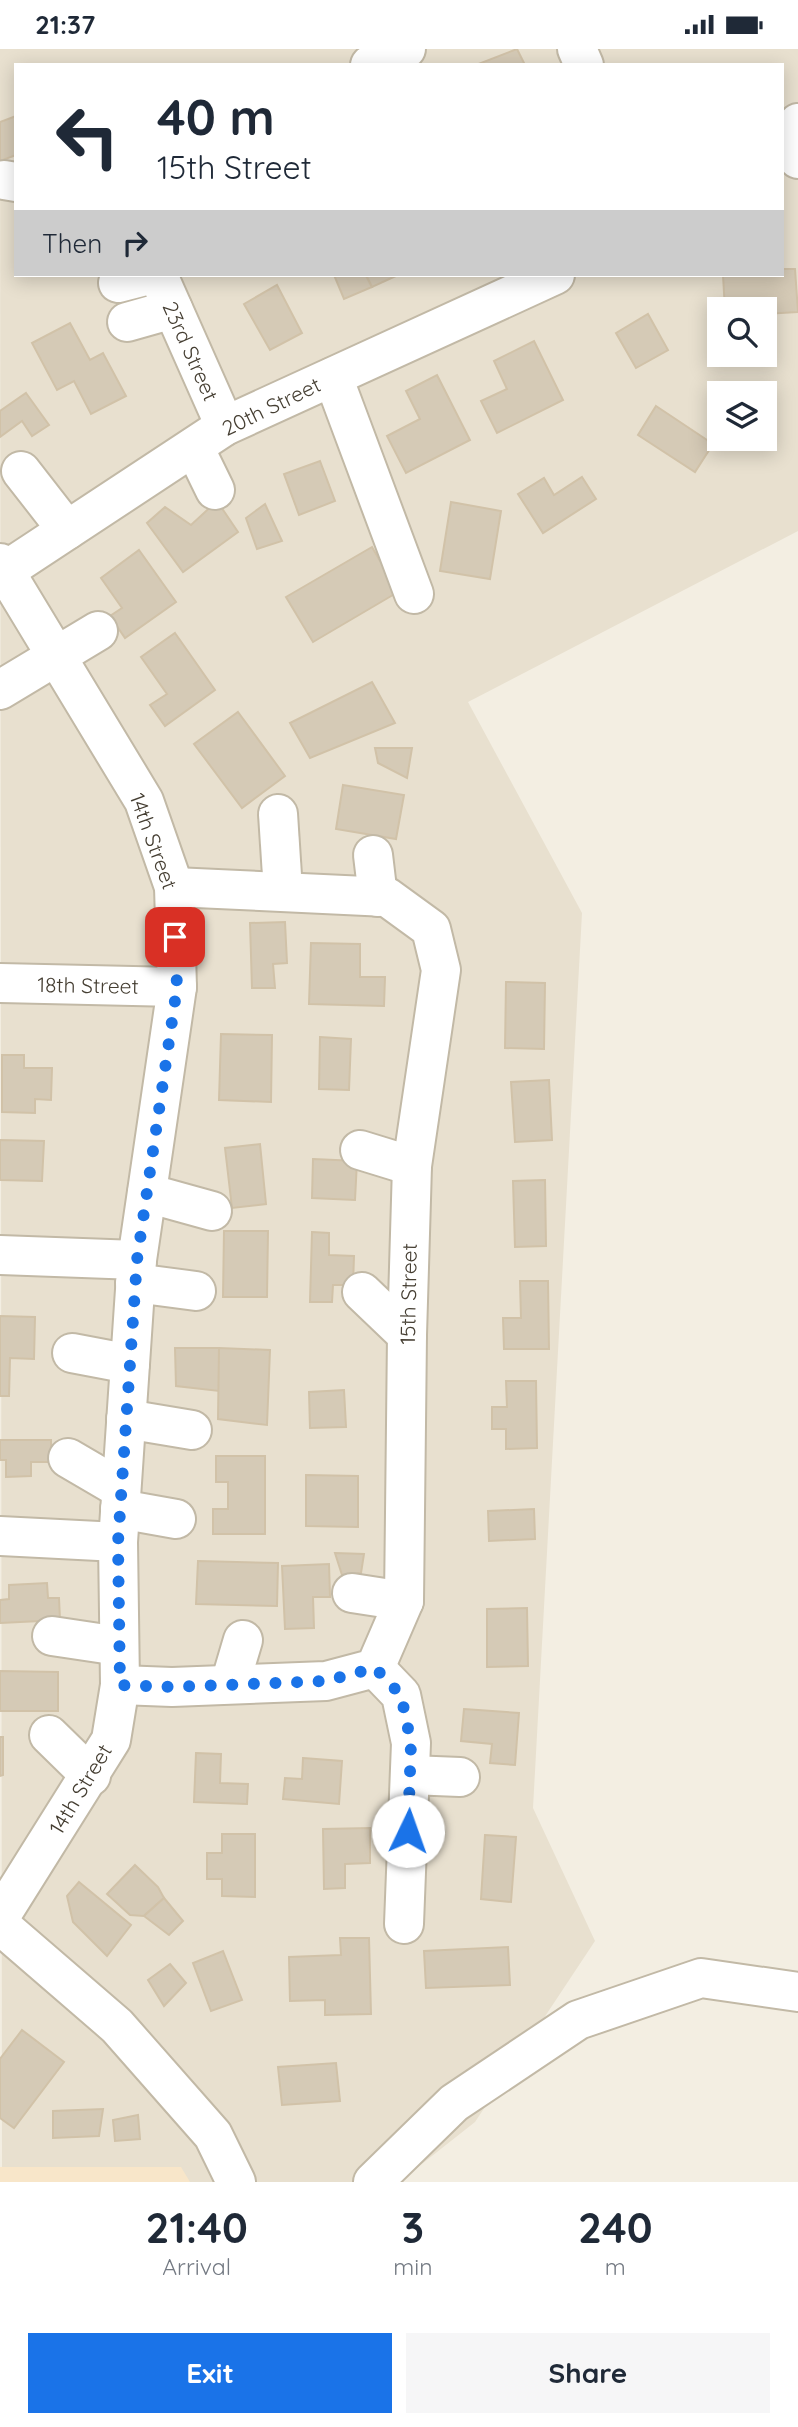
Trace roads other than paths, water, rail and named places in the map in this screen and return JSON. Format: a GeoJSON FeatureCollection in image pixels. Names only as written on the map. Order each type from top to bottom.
{"type":"FeatureCollection","features":[{"type":"Feature","properties":{"kind":"street"},"geometry":{"type":"LineString","coordinates":[[798,123],[794,136],[798,161]]}},
{"type":"Feature","properties":{"kind":"street","name":"20th Street"},"geometry":{"type":"LineString","coordinates":[[3,567],[67,530],[225,426],[551,277]]}},
{"type":"Feature","properties":{"kind":"street"},"geometry":{"type":"LineString","coordinates":[[127,322],[165,292]]}},
{"type":"Feature","properties":{"kind":"street","name":"23rd Street"},"geometry":{"type":"LineString","coordinates":[[165,292],[225,426]]}},
{"type":"Feature","properties":{"kind":"street"},"geometry":{"type":"LineString","coordinates":[[333,377],[414,594]]}},
{"type":"Feature","properties":{"kind":"street"},"geometry":{"type":"LineString","coordinates":[[194,447],[215,490]]}},
{"type":"Feature","properties":{"kind":"street"},"geometry":{"type":"LineString","coordinates":[[21,471],[67,530]]}},
{"type":"Feature","properties":{"kind":"street","name":"14th Street"},"geometry":{"type":"LineString","coordinates":[[0,1917],[111,1740],[120,1685],[120,1514],[136,1272],[147,1193],[175,1091],[177,987],[174,887],[144,801],[3,567]]}},
{"type":"Feature","properties":{"kind":"street"},"geometry":{"type":"LineString","coordinates":[[0,690],[98,632]]}},
{"type":"Feature","properties":{"kind":"street"},"geometry":{"type":"LineString","coordinates":[[278,814],[283,891]]}},
{"type":"Feature","properties":{"kind":"street"},"geometry":{"type":"LineString","coordinates":[[373,855],[378,897]]}},
{"type":"Feature","properties":{"kind":"street","name":"15th Street"},"geometry":{"type":"LineString","coordinates":[[174,887],[387,897],[430,929],[441,970],[412,1166],[404,1601],[375,1668]]}},
{"type":"Feature","properties":{"kind":"street","name":"18th Street"},"geometry":{"type":"LineString","coordinates":[[0,983],[177,987]]}},
{"type":"Feature","properties":{"kind":"street"},"geometry":{"type":"LineString","coordinates":[[360,1150],[412,1166]]}},
{"type":"Feature","properties":{"kind":"street"},"geometry":{"type":"LineString","coordinates":[[147,1193],[212,1211]]}},
{"type":"Feature","properties":{"kind":"street"},"geometry":{"type":"LineString","coordinates":[[0,1255],[136,1272],[197,1291]]}},
{"type":"Feature","properties":{"kind":"street"},"geometry":{"type":"LineString","coordinates":[[362,1292],[407,1335]]}},
{"type":"Feature","properties":{"kind":"street"},"geometry":{"type":"LineString","coordinates":[[72,1353],[130,1364]]}},
{"type":"Feature","properties":{"kind":"street"},"geometry":{"type":"LineString","coordinates":[[126,1419],[192,1430]]}},
{"type":"Feature","properties":{"kind":"street"},"geometry":{"type":"LineString","coordinates":[[68,1458],[120,1514]]}},
{"type":"Feature","properties":{"kind":"street"},"geometry":{"type":"LineString","coordinates":[[0,1536],[120,1514],[176,1519]]}},
{"type":"Feature","properties":{"kind":"street"},"geometry":{"type":"LineString","coordinates":[[352,1593],[404,1601]]}},
{"type":"Feature","properties":{"kind":"street"},"geometry":{"type":"LineString","coordinates":[[52,1636],[118,1646]]}},
{"type":"Feature","properties":{"kind":"street"},"geometry":{"type":"LineString","coordinates":[[230,1684],[243,1640]]}},
{"type":"Feature","properties":{"kind":"street"},"geometry":{"type":"LineString","coordinates":[[120,1685],[172,1687],[326,1681],[375,1668],[401,1695],[411,1743],[410,1775],[393,1831],[404,1924]]}},
{"type":"Feature","properties":{"kind":"street"},"geometry":{"type":"LineString","coordinates":[[49,1735],[90,1776]]}},
{"type":"Feature","properties":{"kind":"street"},"geometry":{"type":"LineString","coordinates":[[410,1775],[460,1777]]}},
{"type":"Feature","properties":{"kind":"street"},"geometry":{"type":"LineString","coordinates":[[0,1925],[117,2025],[213,2135],[236,2182]]}},
{"type":"Feature","properties":{"kind":"street"},"geometry":{"type":"LineString","coordinates":[[373,2182],[454,2103],[578,2020],[701,1978],[798,1992]]}}]}
